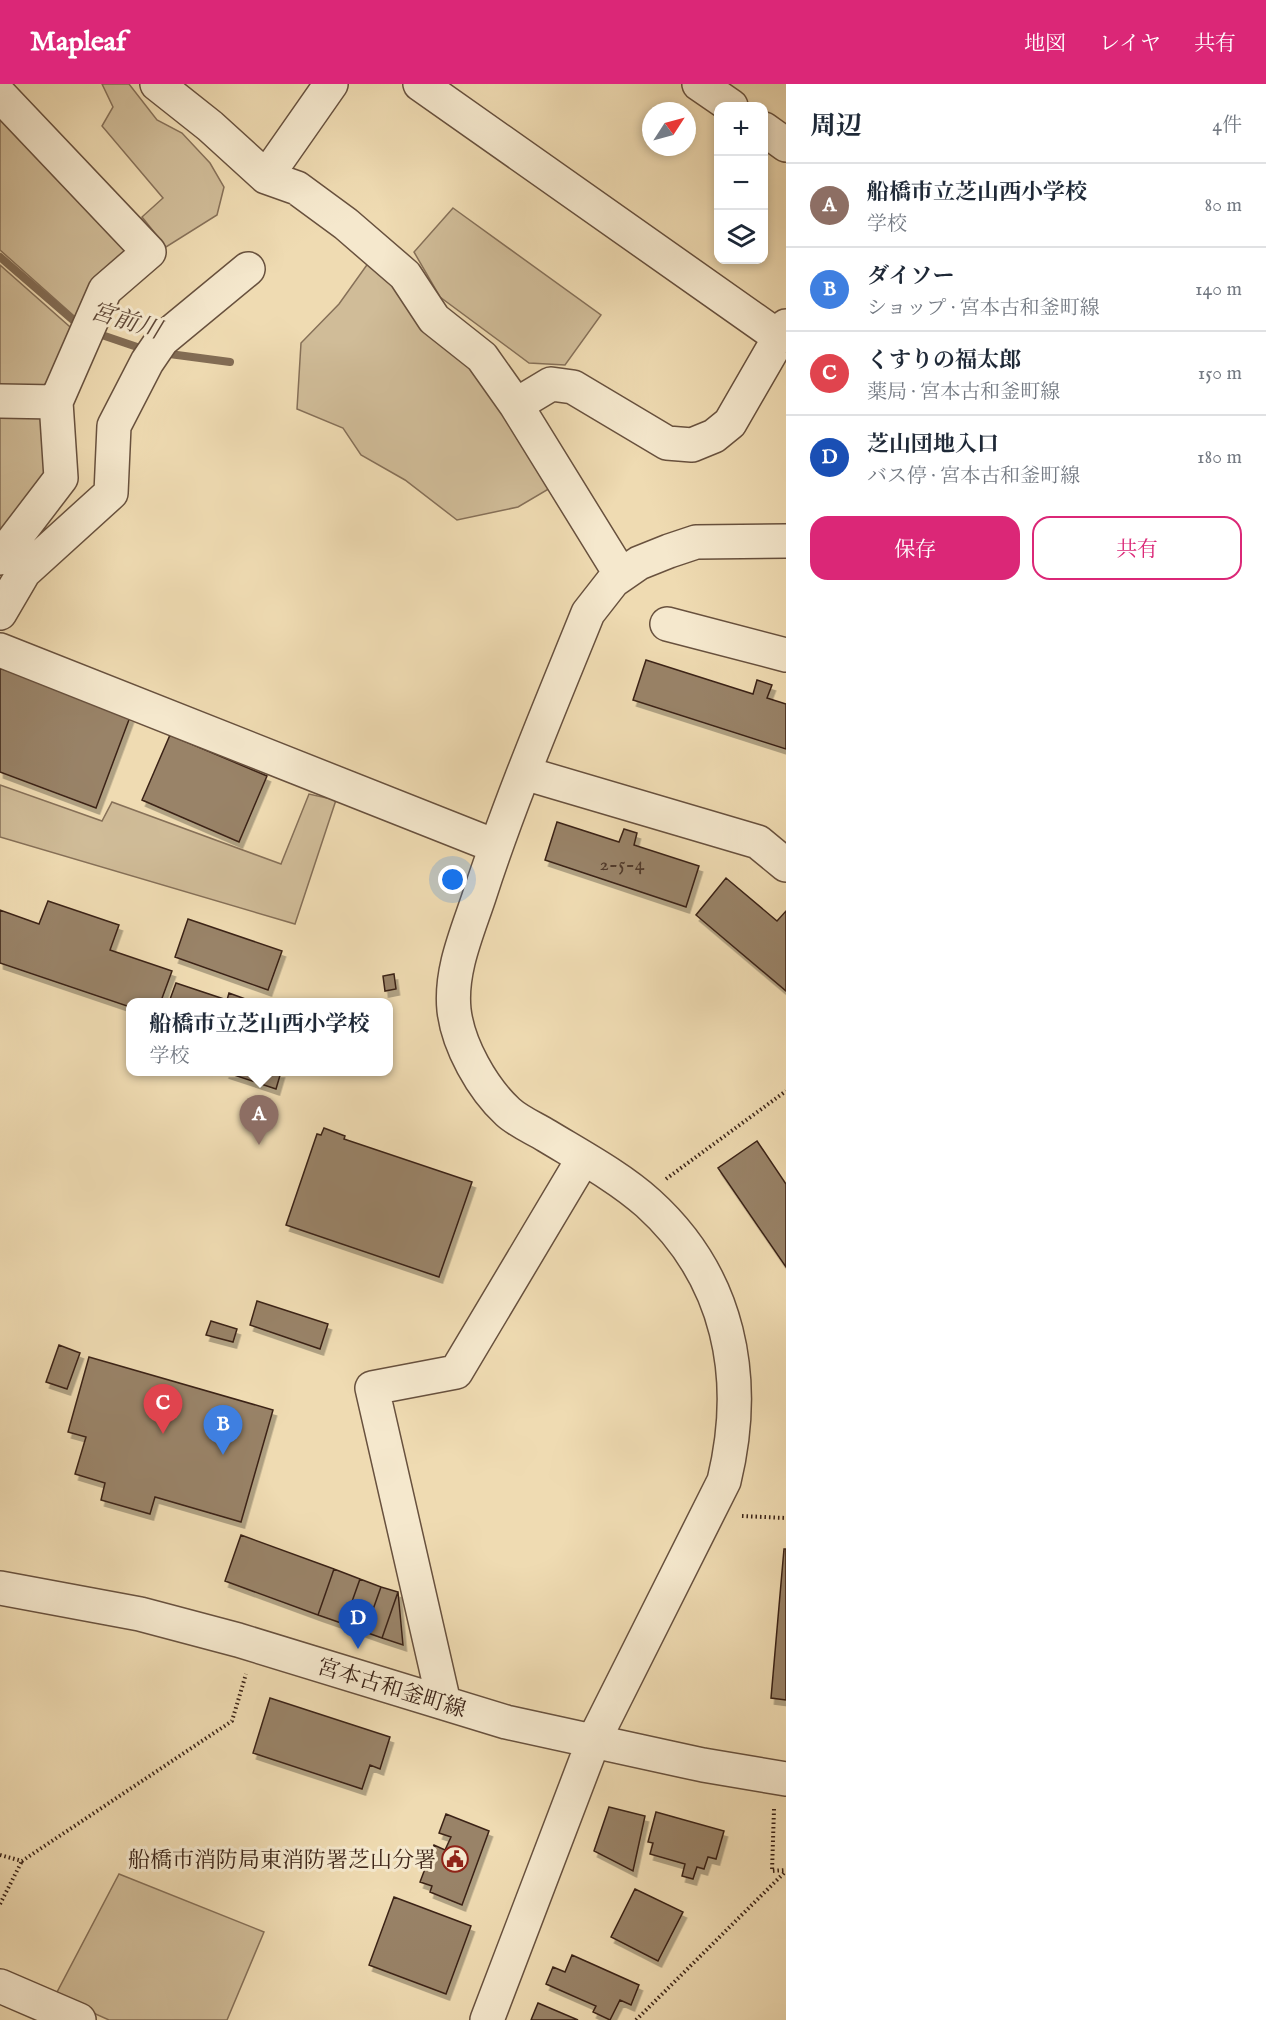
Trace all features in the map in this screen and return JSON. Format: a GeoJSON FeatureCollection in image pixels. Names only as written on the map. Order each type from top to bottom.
{"type":"FeatureCollection","features":[{"type":"Feature","properties":{"kind":"street"},"geometry":{"type":"LineString","coordinates":[[157,84],[210,126],[266,177],[297,188],[346,224],[405,276],[434,319],[482,357],[516,405],[621,575]]}},
{"type":"Feature","properties":{"kind":"street"},"geometry":{"type":"LineString","coordinates":[[266,177],[331,84]]}},
{"type":"Feature","properties":{"kind":"street"},"geometry":{"type":"LineString","coordinates":[[699,84],[725,102]]}},
{"type":"Feature","properties":{"kind":"street"},"geometry":{"type":"LineString","coordinates":[[430,87],[782,331],[730,423],[714,436],[692,445],[667,443],[573,387],[551,384],[516,405]]}},
{"type":"Feature","properties":{"kind":"street"},"geometry":{"type":"LineString","coordinates":[[0,95],[149,252],[105,290],[56,402],[61,478],[0,558]]}},
{"type":"Feature","properties":{"kind":"street"},"geometry":{"type":"LineString","coordinates":[[768,132],[786,145]]}},
{"type":"Feature","properties":{"kind":"street"},"geometry":{"type":"LineString","coordinates":[[0,613],[24,572],[111,493],[114,426],[154,351],[248,269]]}},
{"type":"Feature","properties":{"kind":"street"},"geometry":{"type":"LineString","coordinates":[[0,401],[56,402]]}},
{"type":"Feature","properties":{"kind":"street"},"geometry":{"type":"LineString","coordinates":[[488,2020],[593,1742],[724,1481],[732,1450],[736,1394],[728,1334],[716,1299],[680,1237],[647,1202],[509,1113],[482,1080],[460,1035],[454,1001],[459,958],[495,846],[588,613],[613,581],[639,563],[696,542],[786,541]]}},
{"type":"Feature","properties":{"kind":"street"},"geometry":{"type":"LineString","coordinates":[[667,624],[786,655]]}},
{"type":"Feature","properties":{"kind":"street"},"geometry":{"type":"LineString","coordinates":[[0,650],[495,846]]}},
{"type":"Feature","properties":{"kind":"street"},"geometry":{"type":"LineString","coordinates":[[524,772],[758,842],[786,865]]}},
{"type":"Feature","properties":{"kind":"street"},"geometry":{"type":"LineString","coordinates":[[444,1703],[372,1388],[456,1372],[583,1159]]}},
{"type":"Feature","properties":{"kind":"street","name":"宮本古和釜町線"},"geometry":{"type":"LineString","coordinates":[[0,1588],[140,1614],[238,1640],[506,1722],[703,1765],[780,1790]]}},
{"type":"Feature","properties":{"kind":"street"},"geometry":{"type":"LineString","coordinates":[[0,1986],[79,2020]]}},
{"type":"Feature","properties":{"kind":"path"},"geometry":{"type":"LineString","coordinates":[[660,1183],[786,1091]]}},
{"type":"Feature","properties":{"kind":"path"},"geometry":{"type":"LineString","coordinates":[[738,1515],[786,1518]]}},
{"type":"Feature","properties":{"kind":"path"},"geometry":{"type":"LineString","coordinates":[[0,1904],[22,1861],[232,1721],[247,1670]]}},
{"type":"Feature","properties":{"kind":"path"},"geometry":{"type":"LineString","coordinates":[[780,1790],[772,1871],[786,1871]]}},
{"type":"Feature","properties":{"kind":"path"},"geometry":{"type":"LineString","coordinates":[[0,1855],[22,1861]]}},
{"type":"Feature","properties":{"kind":"path"},"geometry":{"type":"LineString","coordinates":[[636,2020],[786,1871]]}},
{"type":"Feature","properties":{"kind":"shaded area"},"geometry":{"type":"Polygon","coordinates":[[[102,84],[129,84],[157,120],[182,133],[210,163],[224,187],[217,215],[166,247],[142,217],[163,198],[102,126],[113,107],[102,84]]]}},
{"type":"Feature","properties":{"kind":"shaded area"},"geometry":{"type":"Polygon","coordinates":[[[0,107],[140,253],[82,323],[0,250],[0,107]]]}},
{"type":"Feature","properties":{"kind":"shaded area"},"geometry":{"type":"Polygon","coordinates":[[[453,208],[601,315],[565,365],[529,363],[440,297],[414,252],[453,208]]]}},
{"type":"Feature","properties":{"kind":"shaded area"},"geometry":{"type":"Polygon","coordinates":[[[374,255],[470,356],[552,487],[518,507],[457,520],[405,480],[361,455],[343,428],[297,409],[301,343],[339,304],[374,255]]]}},
{"type":"Feature","properties":{"kind":"shaded area"},"geometry":{"type":"Polygon","coordinates":[[[0,265],[78,334],[51,393],[0,394],[0,265]]]}},
{"type":"Feature","properties":{"kind":"shaded area"},"geometry":{"type":"Polygon","coordinates":[[[0,409],[54,411],[52,474],[0,545],[0,409]]]}},
{"type":"Feature","properties":{"kind":"shaded area"},"geometry":{"type":"Polygon","coordinates":[[[0,785],[102,821],[112,802],[281,864],[309,794],[336,800],[295,924],[0,837],[0,785]]]}},
{"type":"Feature","properties":{"kind":"shaded area"},"geometry":{"type":"Polygon","coordinates":[[[119,1874],[264,1932],[227,2020],[109,2020],[55,1996],[119,1874]]]}},
{"type":"Feature","properties":{"kind":"building"},"geometry":{"type":"Polygon","coordinates":[[[646,660],[753,694],[757,680],[772,685],[767,698],[786,704],[786,749],[633,700],[646,660]]]}},
{"type":"Feature","properties":{"kind":"building"},"geometry":{"type":"Polygon","coordinates":[[[0,668],[130,717],[96,808],[0,772],[0,668]]]}},
{"type":"Feature","properties":{"kind":"building"},"geometry":{"type":"Polygon","coordinates":[[[170,735],[267,776],[239,842],[142,800],[170,735]]]}},
{"type":"Feature","properties":{"kind":"building"},"geometry":{"type":"Polygon","coordinates":[[[557,822],[619,842],[624,829],[637,833],[634,845],[699,866],[686,907],[545,860],[557,822]]]}},
{"type":"Feature","properties":{"kind":"building"},"geometry":{"type":"Polygon","coordinates":[[[726,878],[777,921],[786,911],[786,991],[696,915],[726,878]]]}},
{"type":"Feature","properties":{"kind":"building"},"geometry":{"type":"Polygon","coordinates":[[[48,901],[119,925],[110,950],[172,971],[162,998],[126,998],[126,1006],[0,963],[0,910],[39,924],[48,901]]]}},
{"type":"Feature","properties":{"kind":"building"},"geometry":{"type":"Polygon","coordinates":[[[188,919],[282,951],[268,990],[175,957],[188,919]]]}},
{"type":"Feature","properties":{"kind":"building"},"geometry":{"type":"Polygon","coordinates":[[[394,974],[396,989],[385,991],[383,976],[394,974]]]}},
{"type":"Feature","properties":{"kind":"building"},"geometry":{"type":"Polygon","coordinates":[[[176,983],[221,998],[170,998],[176,983]]]}},
{"type":"Feature","properties":{"kind":"building"},"geometry":{"type":"Polygon","coordinates":[[[229,993],[243,998],[228,998],[229,993]]]}},
{"type":"Feature","properties":{"kind":"building"},"geometry":{"type":"Polygon","coordinates":[[[237,1076],[280,1076],[276,1089],[237,1076]]]}},
{"type":"Feature","properties":{"kind":"building"},"geometry":{"type":"Polygon","coordinates":[[[324,1128],[345,1136],[344,1139],[472,1182],[439,1277],[286,1225],[317,1134],[321,1135],[324,1128]]]}},
{"type":"Feature","properties":{"kind":"building"},"geometry":{"type":"Polygon","coordinates":[[[757,1141],[786,1184],[786,1267],[718,1168],[757,1141]]]}},
{"type":"Feature","properties":{"kind":"building"},"geometry":{"type":"Polygon","coordinates":[[[257,1301],[328,1324],[320,1349],[250,1325],[257,1301]]]}},
{"type":"Feature","properties":{"kind":"building"},"geometry":{"type":"Polygon","coordinates":[[[211,1321],[237,1329],[233,1342],[206,1335],[211,1321]]]}},
{"type":"Feature","properties":{"kind":"building"},"geometry":{"type":"Polygon","coordinates":[[[59,1345],[80,1353],[67,1389],[46,1382],[59,1345]]]}},
{"type":"Feature","properties":{"kind":"building"},"geometry":{"type":"Polygon","coordinates":[[[89,1357],[273,1410],[241,1522],[155,1497],[150,1514],[101,1500],[105,1483],[75,1474],[86,1437],[68,1432],[89,1357]]]}},
{"type":"Feature","properties":{"kind":"building"},"geometry":{"type":"Polygon","coordinates":[[[241,1535],[334,1569],[318,1615],[225,1581],[241,1535]]]}},
{"type":"Feature","properties":{"kind":"building"},"geometry":{"type":"Polygon","coordinates":[[[784,1549],[786,1549],[786,1700],[771,1698],[784,1549]]]}},
{"type":"Feature","properties":{"kind":"building"},"geometry":{"type":"Polygon","coordinates":[[[334,1569],[360,1579],[344,1624],[318,1615],[334,1569]]]}},
{"type":"Feature","properties":{"kind":"building"},"geometry":{"type":"Polygon","coordinates":[[[360,1579],[381,1587],[365,1632],[344,1624],[360,1579]]]}},
{"type":"Feature","properties":{"kind":"building"},"geometry":{"type":"Polygon","coordinates":[[[381,1587],[398,1592],[382,1638],[365,1632],[381,1587]]]}},
{"type":"Feature","properties":{"kind":"building"},"geometry":{"type":"Polygon","coordinates":[[[398,1592],[403,1645],[382,1638],[398,1592]]]}},
{"type":"Feature","properties":{"kind":"building"},"geometry":{"type":"Polygon","coordinates":[[[270,1698],[390,1737],[380,1769],[370,1765],[362,1789],[253,1753],[270,1698]]]}},
{"type":"Feature","properties":{"kind":"building"},"geometry":{"type":"Polygon","coordinates":[[[609,1807],[645,1816],[633,1871],[594,1851],[609,1807]]]}},
{"type":"Feature","properties":{"kind":"building"},"geometry":{"type":"Polygon","coordinates":[[[656,1812],[724,1831],[716,1859],[708,1857],[704,1869],[697,1867],[693,1879],[682,1876],[685,1864],[650,1854],[653,1843],[648,1842],[656,1812]]]}},
{"type":"Feature","properties":{"kind":"building"},"geometry":{"type":"Polygon","coordinates":[[[446,1814],[489,1831],[462,1905],[430,1892],[432,1886],[420,1882],[434,1845],[445,1850],[451,1837],[439,1833],[446,1814]]]}},
{"type":"Feature","properties":{"kind":"building"},"geometry":{"type":"Polygon","coordinates":[[[635,1889],[683,1912],[658,1961],[611,1937],[635,1889]]]}},
{"type":"Feature","properties":{"kind":"building"},"geometry":{"type":"Polygon","coordinates":[[[394,1897],[471,1926],[446,1994],[369,1965],[394,1897]]]}},
{"type":"Feature","properties":{"kind":"building"},"geometry":{"type":"Polygon","coordinates":[[[572,1955],[639,1985],[631,2005],[620,2000],[610,2020],[593,2012],[596,2006],[546,1984],[553,1967],[565,1972],[572,1955]]]}},
{"type":"Feature","properties":{"kind":"building"},"geometry":{"type":"Polygon","coordinates":[[[538,2003],[578,2020],[531,2020],[538,2003]]]}},
{"type":"Feature","properties":{"kind":"waterway","name":"宮前川"},"geometry":{"type":"LineString","coordinates":[[0,257],[81,327]]}},
{"type":"Feature","properties":{"kind":"waterway","name":"宮前川"},"geometry":{"type":"LineString","coordinates":[[93,332],[146,350]]}},
{"type":"Feature","properties":{"kind":"waterway","name":"宮前川"},"geometry":{"type":"LineString","coordinates":[[162,353],[230,362]]}},
{"type":"Feature","properties":{"kind":"place","name":"船橋市立芝山西小学校"},"geometry":{"type":"Point","coordinates":[259,1145]}},
{"type":"Feature","properties":{"kind":"place","name":"くすりの福太郎"},"geometry":{"type":"Point","coordinates":[163,1434]}},
{"type":"Feature","properties":{"kind":"place","name":"ダイソー"},"geometry":{"type":"Point","coordinates":[223,1455]}},
{"type":"Feature","properties":{"kind":"place","name":"芝山団地入口"},"geometry":{"type":"Point","coordinates":[358,1649]}},
{"type":"Feature","properties":{"kind":"place","name":"船橋市消防局東消防署芝山分署"},"geometry":{"type":"Point","coordinates":[455,1859]}}]}
